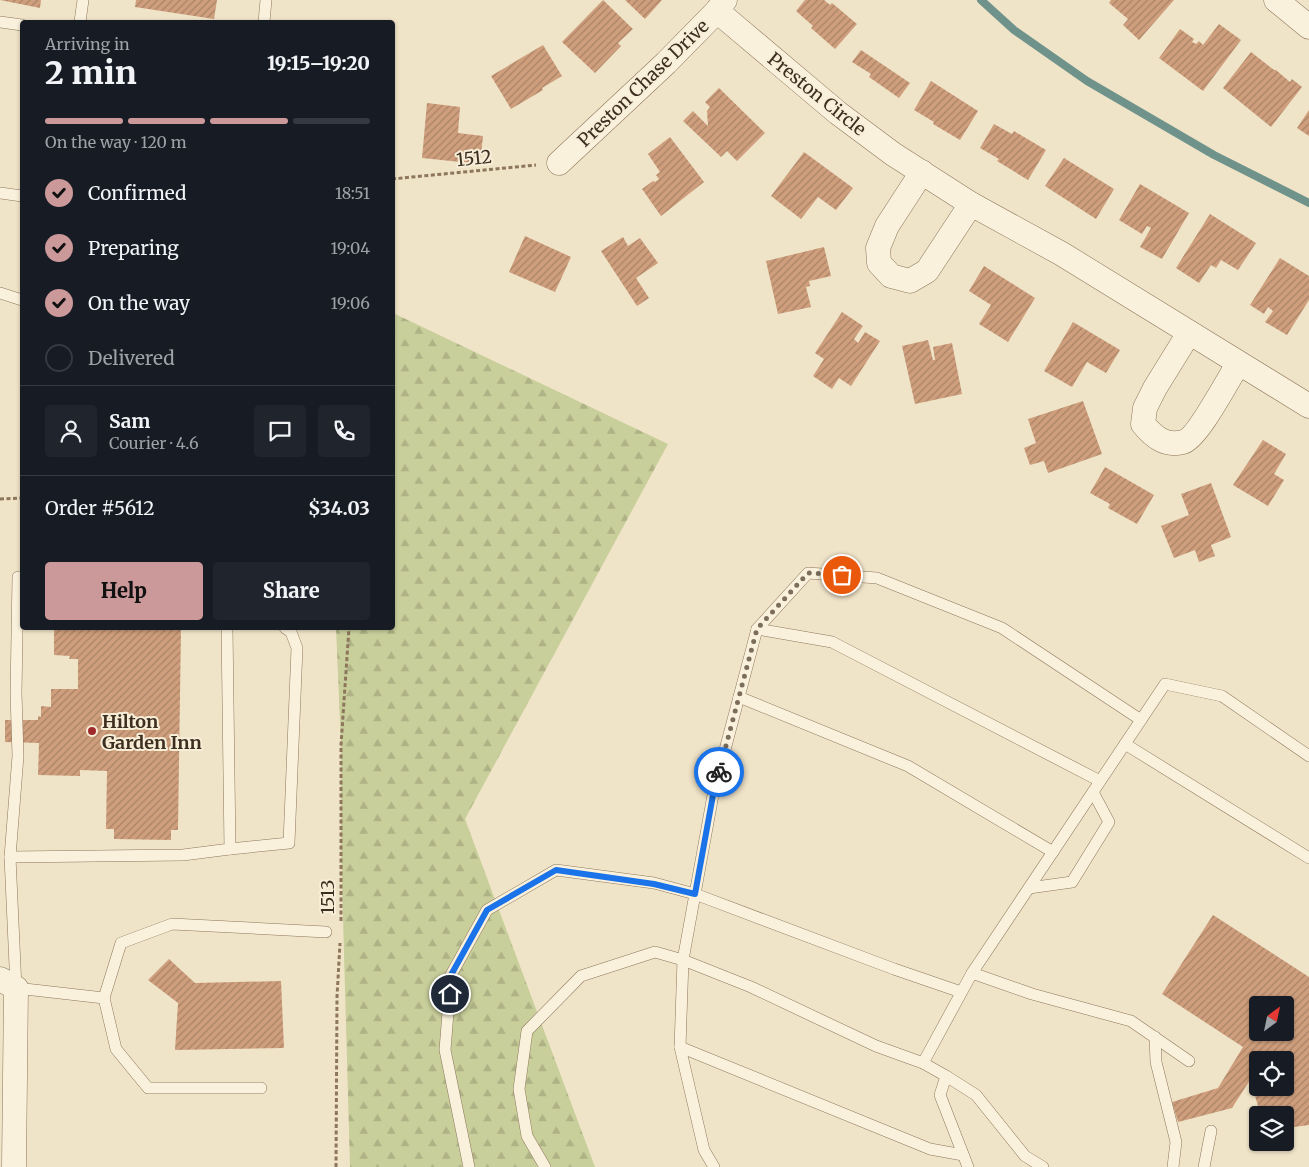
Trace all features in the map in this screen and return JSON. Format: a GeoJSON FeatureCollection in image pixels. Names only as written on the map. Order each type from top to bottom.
{"type":"FeatureCollection","features":[{"type":"Feature","properties":{"kind":"street"},"geometry":{"type":"LineString","coordinates":[[1276,0],[1309,27]]}},
{"type":"Feature","properties":{"kind":"street","name":"Preston Chase Drive"},"geometry":{"type":"LineString","coordinates":[[559,163],[659,70],[721,6]]}},
{"type":"Feature","properties":{"kind":"street","name":"Preston Circle"},"geometry":{"type":"LineString","coordinates":[[721,6],[838,113],[922,172],[971,204],[1062,254],[1309,406]]}},
{"type":"Feature","properties":{"kind":"street"},"geometry":{"type":"LineString","coordinates":[[922,172],[887,226],[878,248],[879,263],[891,276],[910,281],[927,271],[971,204]]}},
{"type":"Feature","properties":{"kind":"street"},"geometry":{"type":"LineString","coordinates":[[1189,333],[1144,408],[1143,424],[1152,435],[1167,443],[1184,442],[1196,433],[1238,364]]}},
{"type":"Feature","properties":{"kind":"street"},"geometry":{"type":"LineString","coordinates":[[8,983],[14,1167]]}},
{"type":"Feature","properties":{"kind":"lane"},"geometry":{"type":"LineString","coordinates":[[80,20],[83,0]]}},
{"type":"Feature","properties":{"kind":"lane"},"geometry":{"type":"LineString","coordinates":[[264,20],[266,0]]}},
{"type":"Feature","properties":{"kind":"lane"},"geometry":{"type":"LineString","coordinates":[[0,22],[20,25]]}},
{"type":"Feature","properties":{"kind":"lane"},"geometry":{"type":"LineString","coordinates":[[0,193],[20,196]]}},
{"type":"Feature","properties":{"kind":"lane"},"geometry":{"type":"LineString","coordinates":[[0,294],[20,299]]}},
{"type":"Feature","properties":{"kind":"lane"},"geometry":{"type":"LineString","coordinates":[[714,1167],[704,1150],[680,1047],[683,960],[713,795],[757,629],[808,573],[877,578],[1002,628],[1141,720]]}},
{"type":"Feature","properties":{"kind":"lane"},"geometry":{"type":"LineString","coordinates":[[20,577],[18,577],[16,693],[18,756],[10,857],[8,983],[104,998]]}},
{"type":"Feature","properties":{"kind":"lane"},"geometry":{"type":"LineString","coordinates":[[757,629],[832,642],[1100,781]]}},
{"type":"Feature","properties":{"kind":"lane"},"geometry":{"type":"LineString","coordinates":[[227,630],[230,849]]}},
{"type":"Feature","properties":{"kind":"lane"},"geometry":{"type":"LineString","coordinates":[[10,857],[183,856],[289,843],[297,648],[291,632],[288,630]]}},
{"type":"Feature","properties":{"kind":"lane"},"geometry":{"type":"LineString","coordinates":[[923,1063],[972,973],[1165,684],[1222,696],[1309,756]]}},
{"type":"Feature","properties":{"kind":"lane"},"geometry":{"type":"LineString","coordinates":[[739,697],[908,766],[1053,852]]}},
{"type":"Feature","properties":{"kind":"lane"},"geometry":{"type":"LineString","coordinates":[[1125,744],[1309,858]]}},
{"type":"Feature","properties":{"kind":"lane"},"geometry":{"type":"LineString","coordinates":[[1029,888],[1072,882],[1109,822],[1093,792]]}},
{"type":"Feature","properties":{"kind":"lane"},"geometry":{"type":"LineString","coordinates":[[469,1167],[445,1050],[451,975],[487,910],[556,870],[654,884],[695,894],[894,969],[961,992]]}},
{"type":"Feature","properties":{"kind":"lane"},"geometry":{"type":"LineString","coordinates":[[261,1088],[148,1088],[116,1049],[104,998],[121,943],[172,924],[326,932]]}},
{"type":"Feature","properties":{"kind":"lane"},"geometry":{"type":"LineString","coordinates":[[545,1167],[527,1136],[519,1090],[527,1031],[580,976],[655,952],[683,960],[751,987],[876,1046],[923,1063],[976,1095],[1025,1156],[1042,1167]]}},
{"type":"Feature","properties":{"kind":"lane"},"geometry":{"type":"LineString","coordinates":[[972,973],[1032,994],[1130,1020],[1189,1061]]}},
{"type":"Feature","properties":{"kind":"lane"},"geometry":{"type":"LineString","coordinates":[[1155,1037],[1156,1062],[1176,1142],[1172,1167]]}},
{"type":"Feature","properties":{"kind":"lane"},"geometry":{"type":"LineString","coordinates":[[680,1047],[930,1149],[963,1155]]}},
{"type":"Feature","properties":{"kind":"lane"},"geometry":{"type":"LineString","coordinates":[[946,1076],[940,1095],[968,1167]]}},
{"type":"Feature","properties":{"kind":"lane"},"geometry":{"type":"LineString","coordinates":[[1204,1167],[1211,1131]]}},
{"type":"Feature","properties":{"kind":"path","name":"1512"},"geometry":{"type":"LineString","coordinates":[[395,179],[559,163]]}},
{"type":"Feature","properties":{"kind":"path"},"geometry":{"type":"LineString","coordinates":[[0,499],[20,498]]}},
{"type":"Feature","properties":{"kind":"path","name":"1513"},"geometry":{"type":"LineString","coordinates":[[341,923],[341,745],[349,630]]}},
{"type":"Feature","properties":{"kind":"path"},"geometry":{"type":"LineString","coordinates":[[336,1167],[336,997],[340,941]]}},
{"type":"Feature","properties":{"kind":"green space"},"geometry":{"type":"Polygon","coordinates":[[[395,314],[668,444],[465,819],[595,1167],[350,1167],[341,847],[341,745],[336,630],[395,630],[395,314]]]}},
{"type":"Feature","properties":{"kind":"building"},"geometry":{"type":"Polygon","coordinates":[[[0,0],[41,0],[40,8],[0,0]]]}},
{"type":"Feature","properties":{"kind":"building"},"geometry":{"type":"Polygon","coordinates":[[[136,0],[217,0],[214,19],[135,7],[136,0]]]}},
{"type":"Feature","properties":{"kind":"building"},"geometry":{"type":"Polygon","coordinates":[[[603,0],[633,29],[618,43],[621,46],[595,73],[562,42],[603,0]]]}},
{"type":"Feature","properties":{"kind":"building"},"geometry":{"type":"Polygon","coordinates":[[[625,0],[662,0],[645,19],[625,0]]]}},
{"type":"Feature","properties":{"kind":"building"},"geometry":{"type":"Polygon","coordinates":[[[805,0],[824,0],[830,5],[832,3],[857,24],[835,49],[811,28],[813,26],[796,11],[805,0]]]}},
{"type":"Feature","properties":{"kind":"building"},"geometry":{"type":"Polygon","coordinates":[[[1111,0],[1174,0],[1139,40],[1123,25],[1128,19],[1109,3],[1111,0]]]}},
{"type":"Feature","properties":{"kind":"building"},"geometry":{"type":"Polygon","coordinates":[[[1219,24],[1241,40],[1203,91],[1159,58],[1180,29],[1194,39],[1192,42],[1196,44],[1199,41],[1203,45],[1219,24]]]}},
{"type":"Feature","properties":{"kind":"building"},"geometry":{"type":"Polygon","coordinates":[[[543,45],[562,76],[511,109],[491,76],[543,45]]]}},
{"type":"Feature","properties":{"kind":"building"},"geometry":{"type":"Polygon","coordinates":[[[861,50],[910,83],[899,98],[869,77],[871,74],[852,62],[861,50]]]}},
{"type":"Feature","properties":{"kind":"building"},"geometry":{"type":"Polygon","coordinates":[[[1251,52],[1290,82],[1292,79],[1302,87],[1271,127],[1223,88],[1251,52]]]}},
{"type":"Feature","properties":{"kind":"building"},"geometry":{"type":"Polygon","coordinates":[[[931,81],[978,111],[960,140],[914,110],[931,81]]]}},
{"type":"Feature","properties":{"kind":"building"},"geometry":{"type":"Polygon","coordinates":[[[719,88],[765,133],[737,161],[727,151],[721,157],[683,121],[693,111],[708,126],[707,111],[710,107],[705,102],[719,88]]]}},
{"type":"Feature","properties":{"kind":"building"},"geometry":{"type":"Polygon","coordinates":[[[427,103],[460,107],[458,133],[483,136],[480,164],[422,158],[427,103]]]}},
{"type":"Feature","properties":{"kind":"building"},"geometry":{"type":"Polygon","coordinates":[[[1309,110],[1309,136],[1297,128],[1309,110]]]}},
{"type":"Feature","properties":{"kind":"building"},"geometry":{"type":"Polygon","coordinates":[[[994,124],[1012,134],[1014,131],[1046,150],[1028,180],[980,148],[994,124]]]}},
{"type":"Feature","properties":{"kind":"building"},"geometry":{"type":"Polygon","coordinates":[[[670,137],[704,182],[661,216],[642,189],[659,179],[656,175],[660,172],[648,154],[670,137]]]}},
{"type":"Feature","properties":{"kind":"building"},"geometry":{"type":"Polygon","coordinates":[[[804,152],[853,188],[836,210],[818,197],[801,219],[771,196],[804,152]]]}},
{"type":"Feature","properties":{"kind":"building"},"geometry":{"type":"Polygon","coordinates":[[[1064,158],[1114,189],[1096,219],[1045,186],[1064,158]]]}},
{"type":"Feature","properties":{"kind":"building"},"geometry":{"type":"Polygon","coordinates":[[[1140,184],[1189,213],[1162,259],[1140,247],[1151,228],[1147,226],[1142,234],[1119,220],[1140,184]]]}},
{"type":"Feature","properties":{"kind":"building"},"geometry":{"type":"Polygon","coordinates":[[[1210,214],[1256,243],[1238,270],[1221,260],[1216,268],[1211,265],[1199,283],[1176,268],[1210,214]]]}},
{"type":"Feature","properties":{"kind":"building"},"geometry":{"type":"Polygon","coordinates":[[[525,236],[571,257],[555,292],[509,272],[525,236]]]}},
{"type":"Feature","properties":{"kind":"building"},"geometry":{"type":"Polygon","coordinates":[[[623,237],[628,246],[640,238],[658,263],[636,278],[649,298],[637,306],[601,251],[623,237]]]}},
{"type":"Feature","properties":{"kind":"building"},"geometry":{"type":"Polygon","coordinates":[[[824,247],[831,276],[809,281],[810,286],[806,287],[811,307],[778,314],[766,261],[824,247]]]}},
{"type":"Feature","properties":{"kind":"building"},"geometry":{"type":"Polygon","coordinates":[[[1280,258],[1309,276],[1309,300],[1287,335],[1265,322],[1273,311],[1268,307],[1264,314],[1250,305],[1280,258]]]}},
{"type":"Feature","properties":{"kind":"building"},"geometry":{"type":"Polygon","coordinates":[[[984,266],[1035,298],[1008,342],[979,324],[991,305],[969,291],[984,266]]]}},
{"type":"Feature","properties":{"kind":"building"},"geometry":{"type":"Polygon","coordinates":[[[842,312],[863,326],[854,339],[858,343],[865,332],[880,341],[851,386],[839,378],[832,389],[813,376],[824,359],[815,353],[842,312]]]}},
{"type":"Feature","properties":{"kind":"building"},"geometry":{"type":"Polygon","coordinates":[[[1073,322],[1120,350],[1106,373],[1087,362],[1072,387],[1044,371],[1073,322]]]}},
{"type":"Feature","properties":{"kind":"building"},"geometry":{"type":"Polygon","coordinates":[[[928,340],[933,360],[935,360],[933,347],[952,343],[962,394],[915,404],[902,346],[928,340]]]}},
{"type":"Feature","properties":{"kind":"building"},"geometry":{"type":"Polygon","coordinates":[[[1083,401],[1102,454],[1048,473],[1044,461],[1030,465],[1024,448],[1036,443],[1028,419],[1083,401]]]}},
{"type":"Feature","properties":{"kind":"building"},"geometry":{"type":"Polygon","coordinates":[[[1263,440],[1286,454],[1274,474],[1284,480],[1268,506],[1233,485],[1263,440]]]}},
{"type":"Feature","properties":{"kind":"building"},"geometry":{"type":"Polygon","coordinates":[[[1105,467],[1154,495],[1137,524],[1108,508],[1110,504],[1090,493],[1105,467]]]}},
{"type":"Feature","properties":{"kind":"building"},"geometry":{"type":"Polygon","coordinates":[[[1211,483],[1231,537],[1211,545],[1215,556],[1199,562],[1195,550],[1174,558],[1161,526],[1189,515],[1181,494],[1211,483]]]}},
{"type":"Feature","properties":{"kind":"building","name":"Hilton Garden Inn"},"geometry":{"type":"Polygon","coordinates":[[[54,630],[181,630],[178,830],[171,830],[171,840],[114,839],[114,829],[106,829],[107,771],[80,770],[80,776],[38,775],[39,743],[5,742],[5,720],[38,720],[38,716],[41,717],[41,706],[51,707],[51,689],[78,689],[78,659],[69,659],[70,656],[54,655],[54,630]]]}},
{"type":"Feature","properties":{"kind":"building"},"geometry":{"type":"Polygon","coordinates":[[[1213,915],[1309,977],[1309,1125],[1294,1127],[1294,1106],[1258,1106],[1255,1096],[1294,1096],[1294,1051],[1249,1051],[1249,1082],[1232,1108],[1178,1122],[1172,1102],[1218,1088],[1243,1047],[1162,994],[1213,915]]]}},
{"type":"Feature","properties":{"kind":"building"},"geometry":{"type":"Polygon","coordinates":[[[169,959],[195,983],[281,981],[284,1048],[175,1050],[178,1003],[148,980],[169,959]]]}},
{"type":"Feature","properties":{"kind":"waterway"},"geometry":{"type":"LineString","coordinates":[[981,0],[1014,30],[1087,81],[1214,155],[1309,203]]}},
{"type":"Feature","properties":{"kind":"way so far"},"geometry":{"type":"LineString","coordinates":[[719,772],[757,629],[808,573],[842,575]]}},
{"type":"Feature","properties":{"kind":"place","name":"Hilton Garden Inn"},"geometry":{"type":"Point","coordinates":[92,731]}},
{"type":"Feature","properties":{"kind":"route"},"geometry":{"type":"LineString","coordinates":[[450,994],[451,975],[487,910],[556,870],[654,884],[695,894],[719,772]]}}]}
